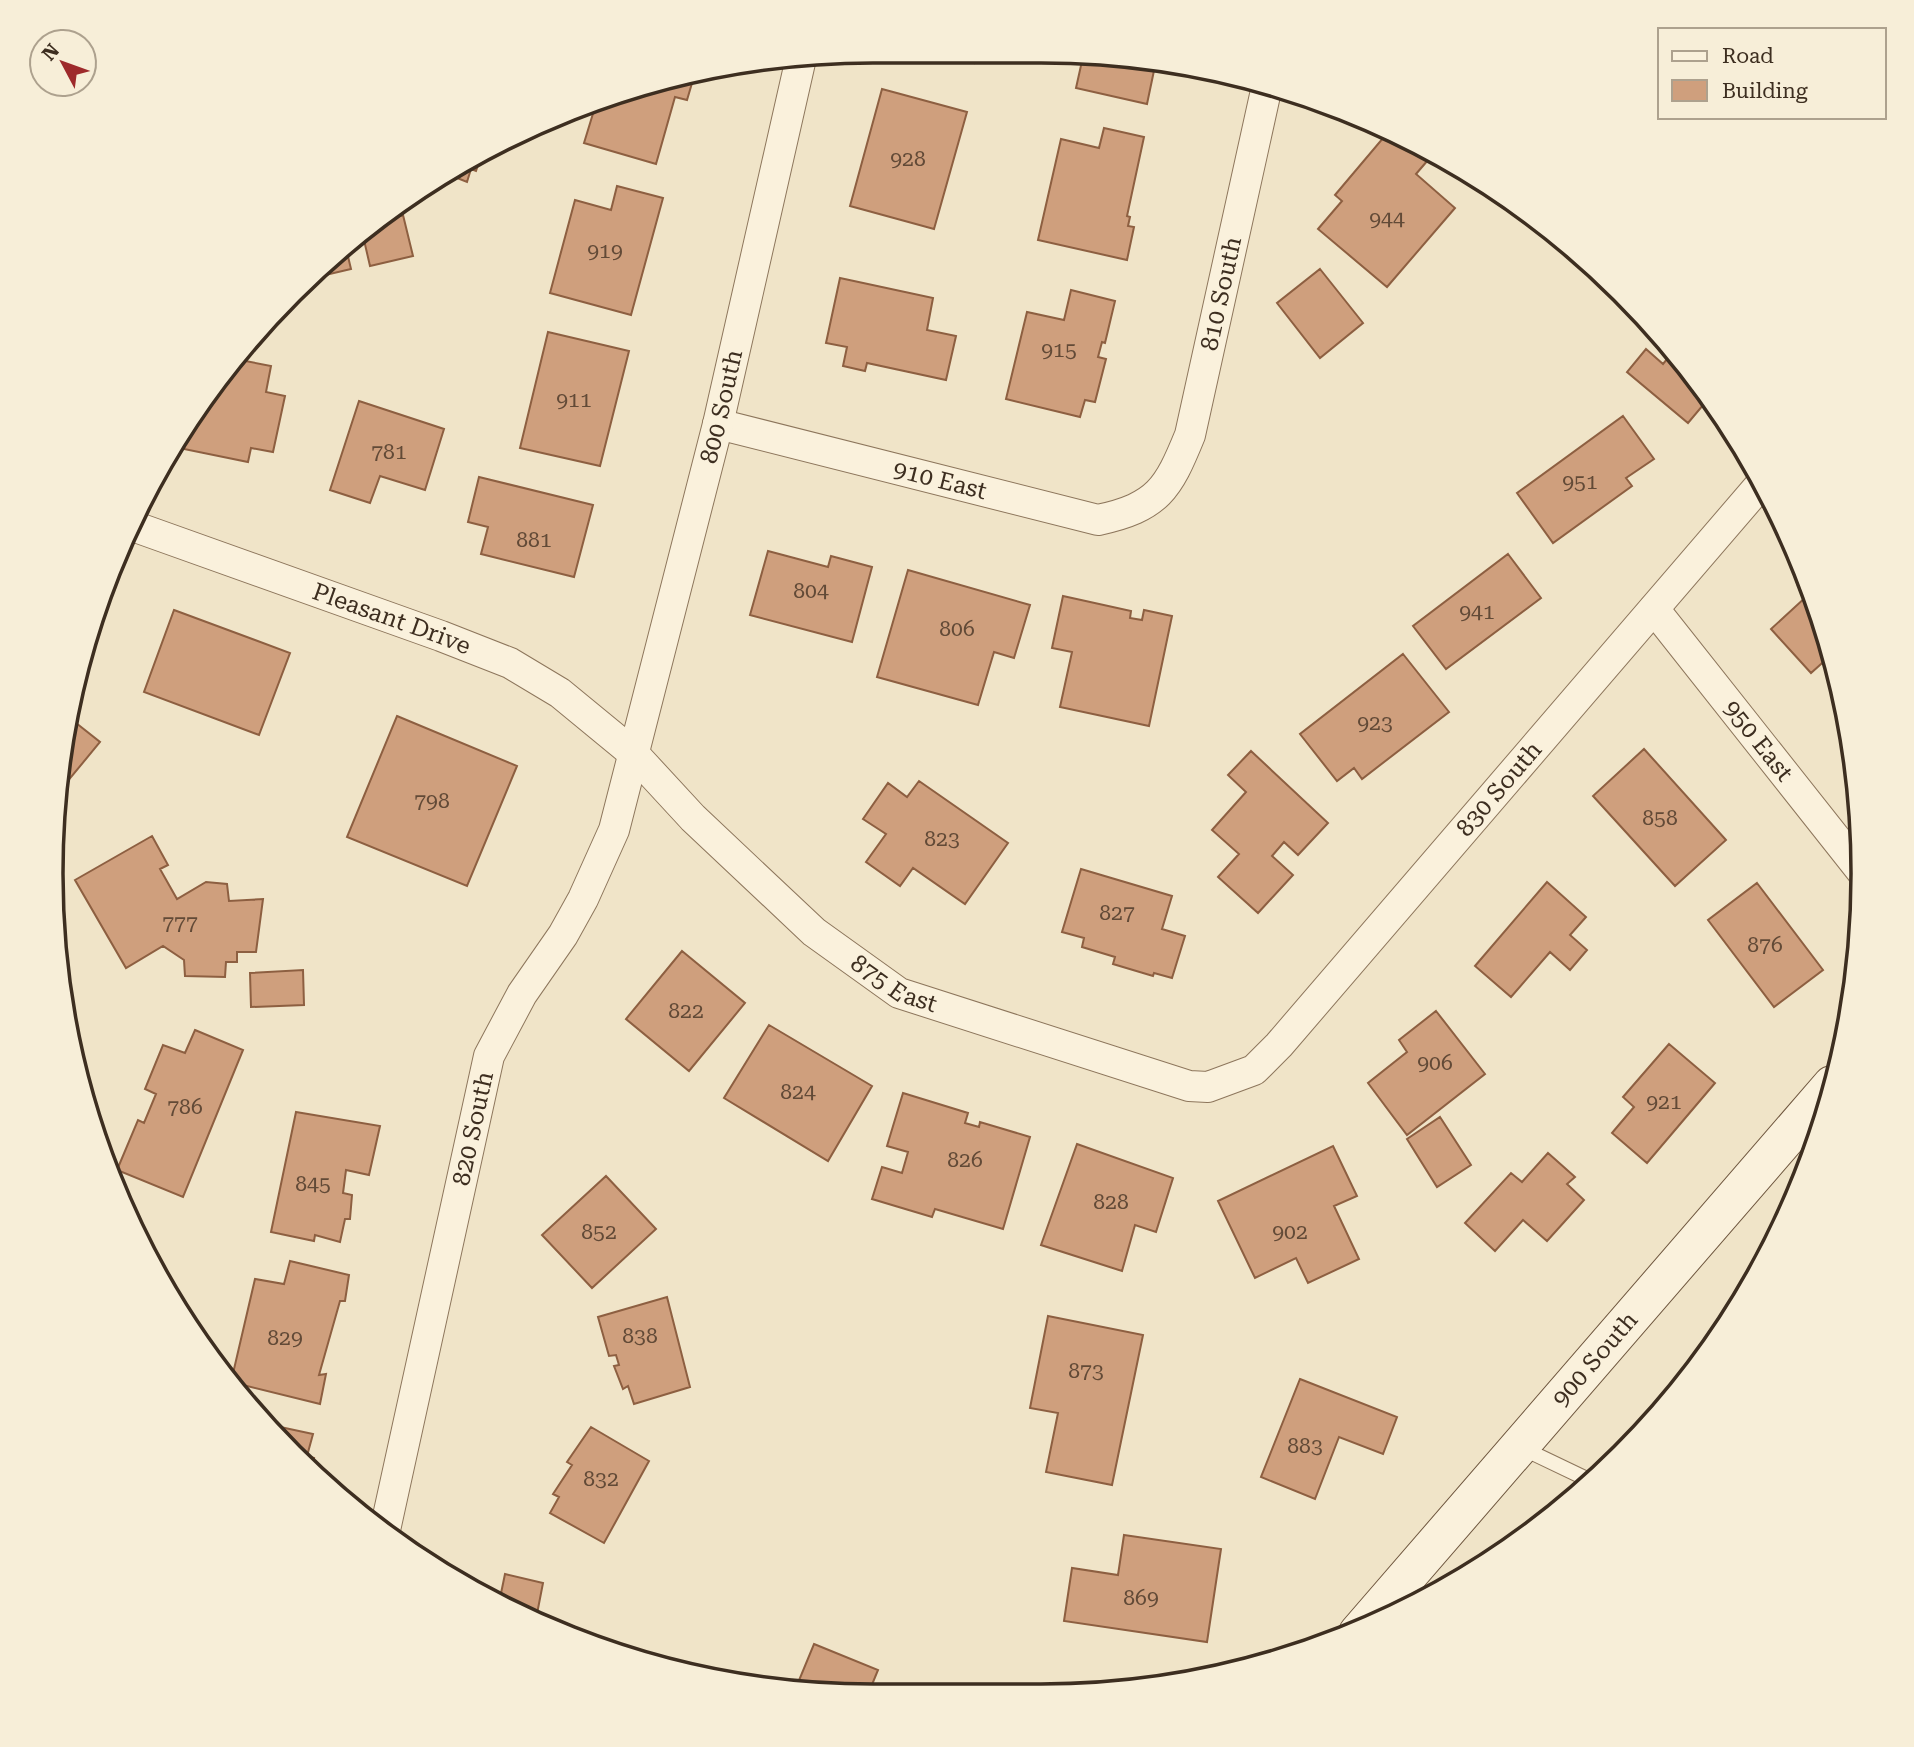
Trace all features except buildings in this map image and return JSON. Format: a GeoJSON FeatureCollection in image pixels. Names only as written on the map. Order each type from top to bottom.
{"type":"FeatureCollection","features":[{"type":"Feature","properties":{"kind":"street","name":"800 South"},"geometry":{"type":"LineString","coordinates":[[633,753],[718,424],[799,67]]}},
{"type":"Feature","properties":{"kind":"street","name":"810 South"},"geometry":{"type":"LineString","coordinates":[[1159,494],[1177,466],[1190,435],[1265,95]]}},
{"type":"Feature","properties":{"kind":"street","name":"910 East"},"geometry":{"type":"LineString","coordinates":[[718,424],[1098,520],[1128,514],[1159,494]]}},
{"type":"Feature","properties":{"kind":"street","name":"830 South"},"geometry":{"type":"LineString","coordinates":[[1228,1081],[1254,1070],[1279,1045],[1754,491]]}},
{"type":"Feature","properties":{"kind":"street","name":"Pleasant Drive"},"geometry":{"type":"LineString","coordinates":[[140,530],[510,663],[561,693],[633,753]]}},
{"type":"Feature","properties":{"kind":"street","name":"950 East"},"geometry":{"type":"LineString","coordinates":[[1654,609],[1850,857]]}},
{"type":"Feature","properties":{"kind":"street","name":"875 East"},"geometry":{"type":"LineString","coordinates":[[633,753],[693,818],[814,932],[900,993],[1189,1086],[1208,1087],[1228,1081]]}},
{"type":"Feature","properties":{"kind":"street","name":"820 South"},"geometry":{"type":"LineString","coordinates":[[386,1521],[489,1056],[522,994],[583,899],[614,830],[633,753]]}},
{"type":"Feature","properties":{"kind":"street","name":"900 South"},"geometry":{"type":"LineString","coordinates":[[1377,1610],[1818,1102]]}},
{"type":"Feature","properties":{"kind":"lane"},"geometry":{"type":"LineString","coordinates":[[1518,1446],[1582,1477]]}}]}
